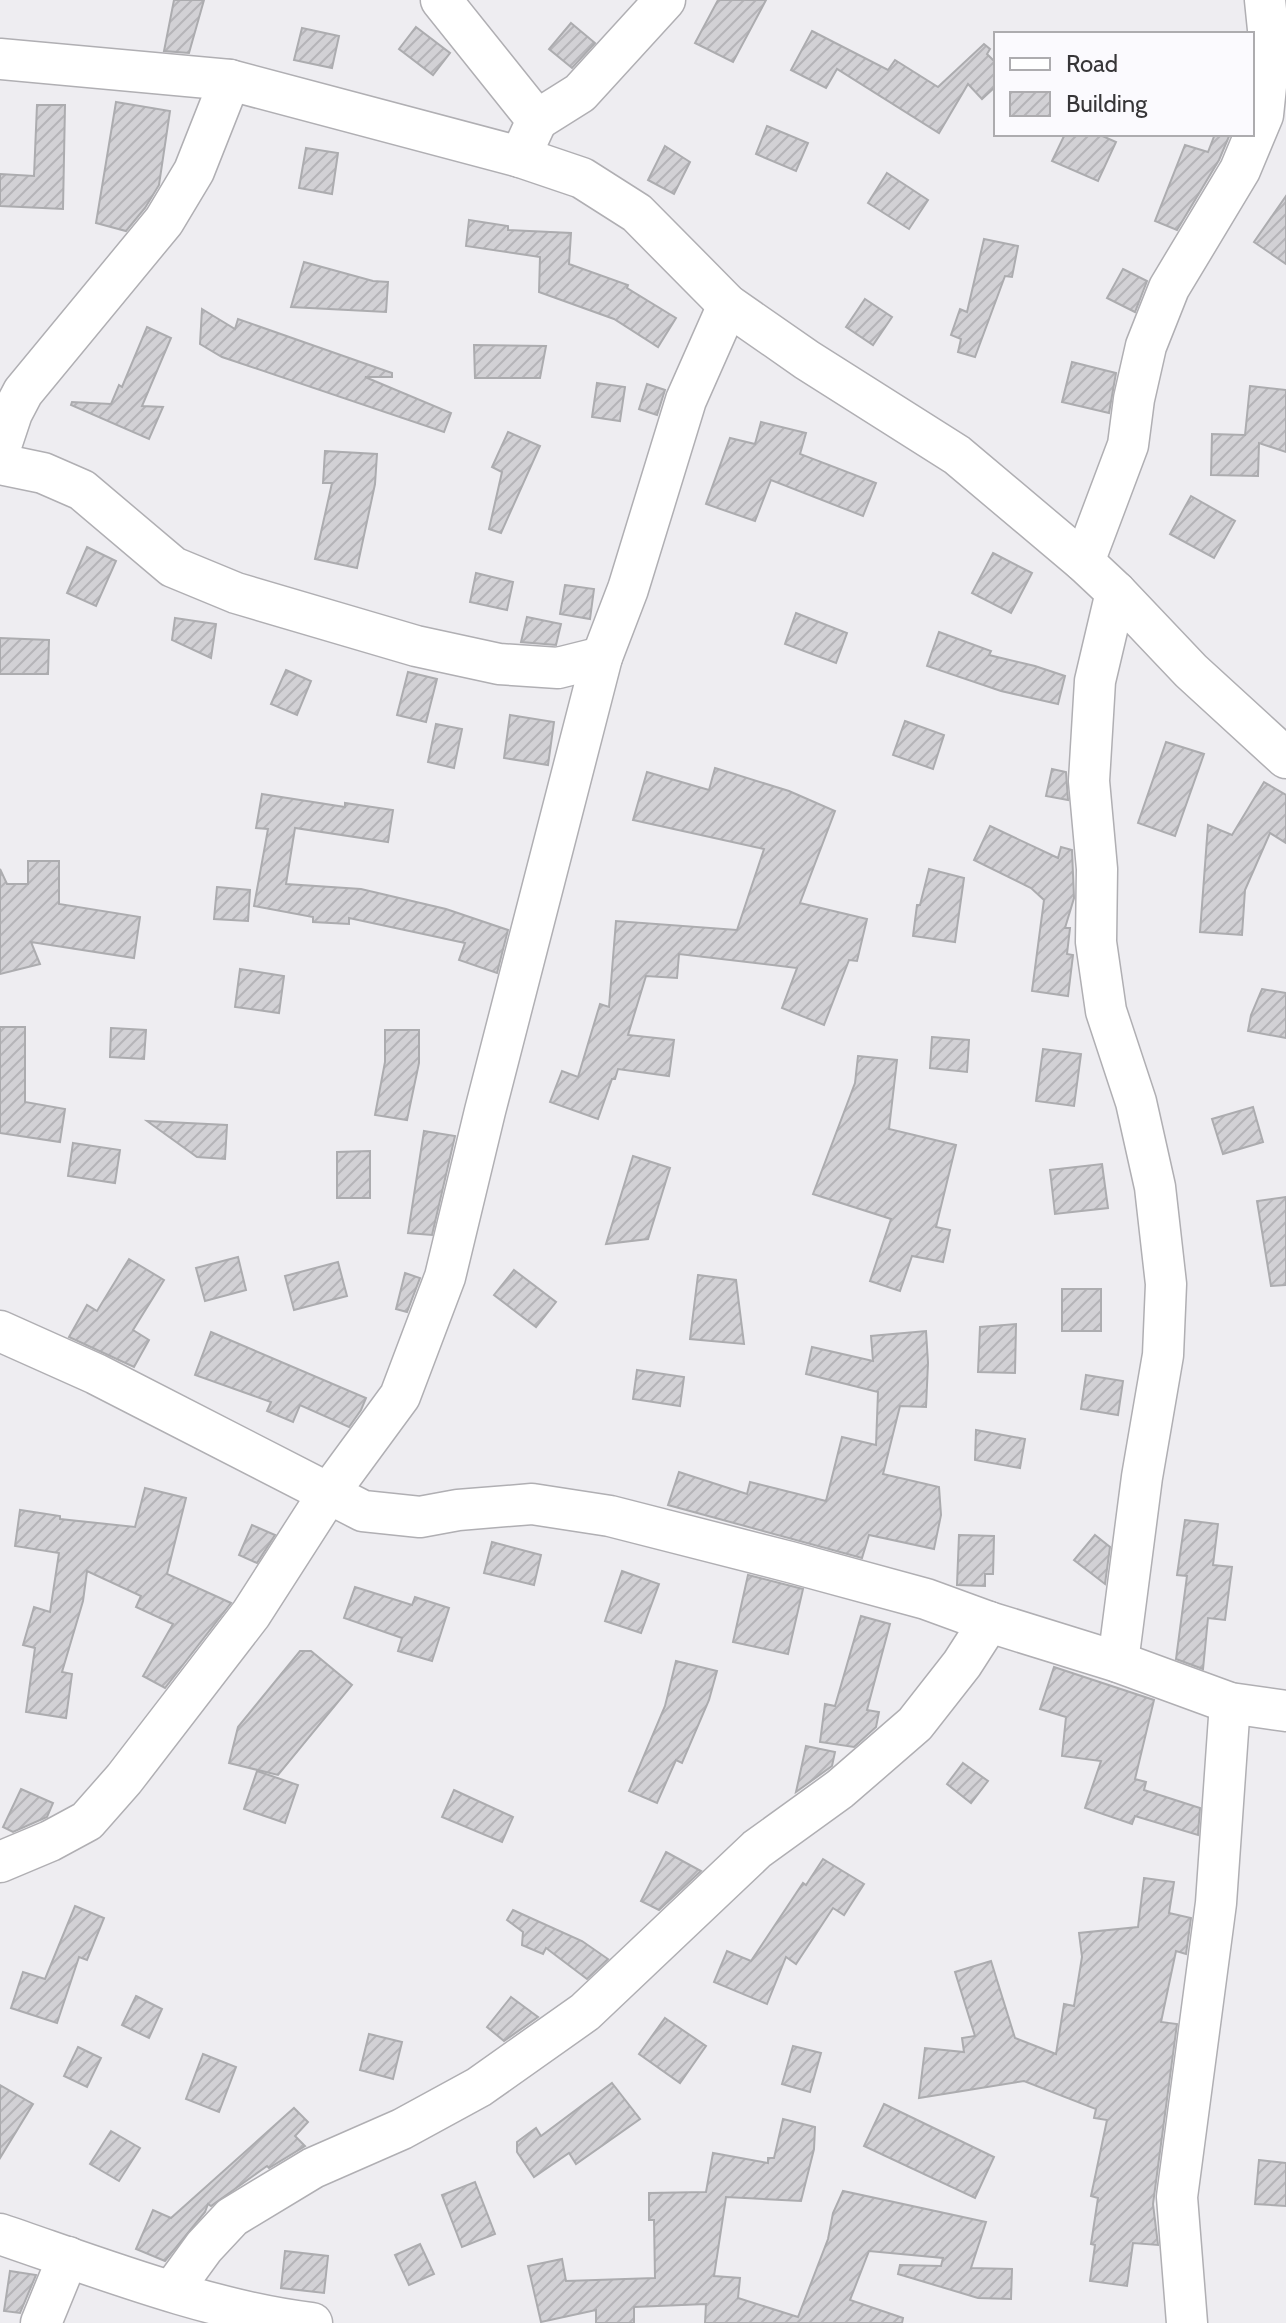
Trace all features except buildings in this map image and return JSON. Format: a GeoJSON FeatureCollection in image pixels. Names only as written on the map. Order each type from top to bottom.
{"type":"FeatureCollection","features":[{"type":"Feature","properties":{"kind":"street"},"geometry":{"type":"LineString","coordinates":[[441,0],[537,120]]}},
{"type":"Feature","properties":{"kind":"street"},"geometry":{"type":"LineString","coordinates":[[520,157],[537,120],[580,93],[665,0]]}},
{"type":"Feature","properties":{"kind":"street"},"geometry":{"type":"LineString","coordinates":[[1084,562],[1128,445],[1146,346],[1169,288],[1274,119],[1265,0]]}},
{"type":"Feature","properties":{"kind":"street"},"geometry":{"type":"LineString","coordinates":[[0,59],[230,80],[520,157],[582,178],[637,213],[728,305],[807,360],[957,455],[1084,562],[1191,671],[1282,745]]}},
{"type":"Feature","properties":{"kind":"street"},"geometry":{"type":"LineString","coordinates":[[0,449],[23,392],[164,221],[194,171],[230,80]]}},
{"type":"Feature","properties":{"kind":"street"},"geometry":{"type":"LineString","coordinates":[[0,1862],[87,1821],[124,1779],[251,1614],[328,1494],[400,1396],[445,1277],[602,657],[628,589],[686,400],[728,305]]}},
{"type":"Feature","properties":{"kind":"street"},"geometry":{"type":"LineString","coordinates":[[0,464],[43,473],[82,490],[173,567],[236,593],[416,646],[499,664],[558,668],[602,657]]}},
{"type":"Feature","properties":{"kind":"street"},"geometry":{"type":"LineString","coordinates":[[1116,592],[1095,681],[1089,781],[1097,869],[1096,942],[1106,1011],[1136,1102],[1155,1187],[1166,1284],[1163,1355],[1142,1477],[1118,1662]]}},
{"type":"Feature","properties":{"kind":"street"},"geometry":{"type":"LineString","coordinates":[[0,1331],[96,1374],[363,1511],[420,1517],[458,1510],[532,1504],[610,1516],[896,1591],[1118,1662],[1230,1703],[1286,1711]]}},
{"type":"Feature","properties":{"kind":"street"},"geometry":{"type":"LineString","coordinates":[[172,2291],[204,2247],[232,2217],[313,2168],[402,2129],[479,2087],[585,2012],[757,1849],[840,1789],[915,1724],[962,1664],[989,1622]]}},
{"type":"Feature","properties":{"kind":"street"},"geometry":{"type":"LineString","coordinates":[[1187,2323],[1177,2197],[1216,1903],[1230,1703]]}},
{"type":"Feature","properties":{"kind":"street"},"geometry":{"type":"LineString","coordinates":[[0,2234],[172,2291],[283,2320],[312,2323]]}},
{"type":"Feature","properties":{"kind":"street"},"geometry":{"type":"LineString","coordinates":[[41,2323],[68,2257]]}}]}
